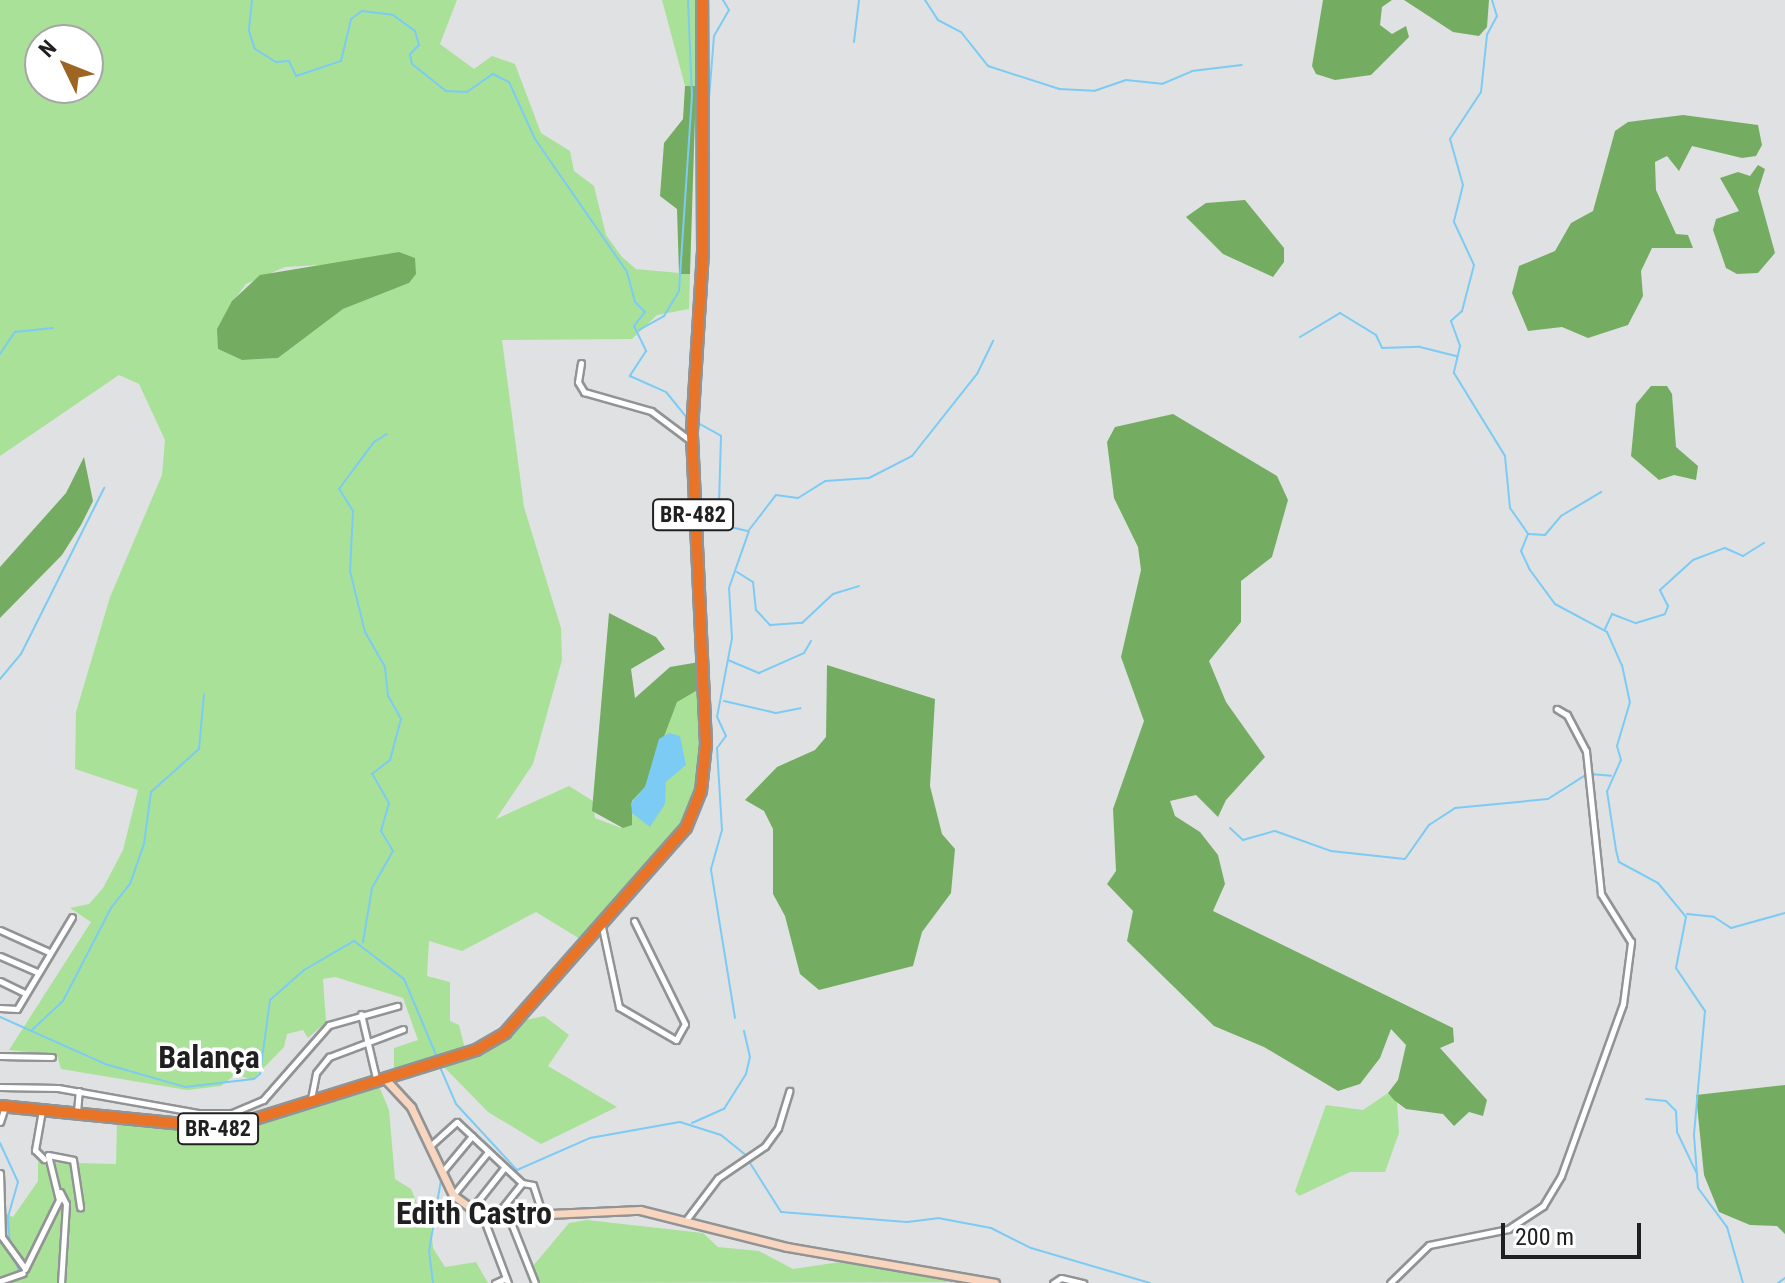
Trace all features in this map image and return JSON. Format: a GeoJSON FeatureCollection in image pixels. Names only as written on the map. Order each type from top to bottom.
{"type":"FeatureCollection","features":[{"type":"Feature","properties":{"kind":"highway","name":"BR-482"},"geometry":{"type":"LineString","coordinates":[[3,1106],[215,1129],[311,1104],[444,1061],[497,1040],[678,840],[703,779],[692,442],[703,251],[702,0]]}},
{"type":"Feature","properties":{"kind":"street"},"geometry":{"type":"LineString","coordinates":[[581,363],[578,382],[584,392],[651,411],[692,442]]}},
{"type":"Feature","properties":{"kind":"street"},"geometry":{"type":"LineString","coordinates":[[1390,1283],[1429,1245],[1508,1229],[1543,1206],[1561,1176],[1623,1004],[1631,942],[1601,894],[1586,751],[1567,715],[1557,709]]}},
{"type":"Feature","properties":{"kind":"street"},"geometry":{"type":"LineString","coordinates":[[0,1008],[17,1009],[72,917]]}},
{"type":"Feature","properties":{"kind":"street"},"geometry":{"type":"LineString","coordinates":[[602,927],[619,1007],[676,1040],[685,1024],[634,921]]}},
{"type":"Feature","properties":{"kind":"street"},"geometry":{"type":"LineString","coordinates":[[0,930],[49,952]]}},
{"type":"Feature","properties":{"kind":"street"},"geometry":{"type":"LineString","coordinates":[[0,956],[37,972]]}},
{"type":"Feature","properties":{"kind":"street"},"geometry":{"type":"LineString","coordinates":[[0,981],[25,993]]}},
{"type":"Feature","properties":{"kind":"street"},"geometry":{"type":"LineString","coordinates":[[0,1087],[79,1091],[198,1113],[241,1111],[269,1095],[315,1036],[361,1014],[397,1006]]}},
{"type":"Feature","properties":{"kind":"street"},"geometry":{"type":"LineString","coordinates":[[361,1014],[367,1042],[382,1082],[411,1107],[453,1195],[470,1211],[483,1217],[510,1220],[613,1209],[686,1220],[787,1247],[993,1283]]}},
{"type":"Feature","properties":{"kind":"street"},"geometry":{"type":"LineString","coordinates":[[311,1104],[314,1078],[326,1059],[403,1029]]}},
{"type":"Feature","properties":{"kind":"street"},"geometry":{"type":"LineString","coordinates":[[0,1056],[52,1057]]}},
{"type":"Feature","properties":{"kind":"street"},"geometry":{"type":"LineString","coordinates":[[77,1113],[79,1091]]}},
{"type":"Feature","properties":{"kind":"street"},"geometry":{"type":"LineString","coordinates":[[686,1220],[711,1184],[765,1146],[778,1128],[789,1091]]}},
{"type":"Feature","properties":{"kind":"street"},"geometry":{"type":"LineString","coordinates":[[0,1122],[3,1106]]}},
{"type":"Feature","properties":{"kind":"street"},"geometry":{"type":"LineString","coordinates":[[43,1109],[35,1150],[44,1159],[66,1204],[61,1283]]}},
{"type":"Feature","properties":{"kind":"street"},"geometry":{"type":"LineString","coordinates":[[429,1147],[455,1122],[522,1183],[536,1188],[544,1216]]}},
{"type":"Feature","properties":{"kind":"street"},"geometry":{"type":"LineString","coordinates":[[441,1173],[472,1136]]}},
{"type":"Feature","properties":{"kind":"street"},"geometry":{"type":"LineString","coordinates":[[453,1195],[488,1152]]}},
{"type":"Feature","properties":{"kind":"street"},"geometry":{"type":"LineString","coordinates":[[44,1159],[73,1160],[80,1207]]}},
{"type":"Feature","properties":{"kind":"street"},"geometry":{"type":"LineString","coordinates":[[470,1211],[504,1168]]}},
{"type":"Feature","properties":{"kind":"street"},"geometry":{"type":"LineString","coordinates":[[0,1173],[2,1237],[24,1271]]}},
{"type":"Feature","properties":{"kind":"street"},"geometry":{"type":"LineString","coordinates":[[494,1218],[522,1183]]}},
{"type":"Feature","properties":{"kind":"street"},"geometry":{"type":"LineString","coordinates":[[20,1283],[53,1218],[60,1191]]}},
{"type":"Feature","properties":{"kind":"street"},"geometry":{"type":"LineString","coordinates":[[483,1217],[507,1280],[495,1283]]}},
{"type":"Feature","properties":{"kind":"street"},"geometry":{"type":"LineString","coordinates":[[510,1220],[535,1283]]}},
{"type":"Feature","properties":{"kind":"street"},"geometry":{"type":"LineString","coordinates":[[1,1281],[24,1271]]}},
{"type":"Feature","properties":{"kind":"street"},"geometry":{"type":"LineString","coordinates":[[1053,1283],[1078,1282]]}},
{"type":"Feature","properties":{"kind":"green space"},"geometry":{"type":"Polygon","coordinates":[[[0,0],[457,0],[440,44],[474,69],[492,56],[515,64],[541,133],[570,151],[574,171],[594,186],[606,235],[622,257],[636,269],[690,274],[689,309],[657,315],[632,339],[502,340],[524,507],[561,628],[562,660],[533,764],[496,819],[569,786],[593,801],[595,818],[621,828],[677,702],[694,689],[701,688],[703,753],[699,787],[682,828],[585,942],[536,912],[462,951],[429,941],[427,976],[450,982],[450,1021],[459,1025],[465,1049],[394,1073],[394,1048],[418,1040],[403,998],[335,977],[323,979],[326,1022],[308,1038],[303,1030],[287,1034],[284,1047],[252,1080],[236,1074],[221,1086],[187,1090],[61,1069],[57,1055],[9,1050],[91,922],[70,908],[89,904],[103,888],[123,850],[138,790],[75,769],[76,712],[110,597],[162,475],[165,440],[139,384],[119,375],[0,456],[0,0]],[[338,264],[285,267],[246,284],[230,305],[218,349],[242,360],[278,358],[343,309],[409,283],[338,264]]]}},
{"type":"Feature","properties":{"kind":"green space"},"geometry":{"type":"Polygon","coordinates":[[[662,0],[696,0],[696,86],[685,86],[662,0]]]}},
{"type":"Feature","properties":{"kind":"green space"},"geometry":{"type":"Polygon","coordinates":[[[1323,0],[1392,0],[1382,7],[1380,25],[1392,34],[1406,26],[1409,37],[1371,75],[1335,80],[1316,74],[1312,66],[1323,0]]]}},
{"type":"Feature","properties":{"kind":"green space"},"geometry":{"type":"Polygon","coordinates":[[[1404,0],[1489,0],[1487,27],[1479,36],[1453,32],[1404,0]]]}},
{"type":"Feature","properties":{"kind":"green space"},"geometry":{"type":"Polygon","coordinates":[[[685,86],[696,86],[690,274],[679,274],[677,209],[660,196],[664,143],[683,119],[685,86]]]}},
{"type":"Feature","properties":{"kind":"green space"},"geometry":{"type":"Polygon","coordinates":[[[1683,115],[1758,125],[1762,145],[1756,156],[1742,158],[1692,146],[1679,171],[1667,156],[1655,162],[1656,190],[1676,234],[1688,235],[1693,248],[1652,248],[1641,271],[1643,296],[1628,325],[1588,338],[1562,327],[1528,331],[1512,293],[1519,266],[1555,251],[1571,223],[1593,211],[1615,131],[1628,122],[1683,115]]]}},
{"type":"Feature","properties":{"kind":"green space"},"geometry":{"type":"Polygon","coordinates":[[[1758,165],[1765,169],[1758,191],[1775,253],[1758,273],[1737,274],[1726,268],[1713,230],[1716,219],[1739,211],[1720,178],[1738,172],[1750,176],[1758,165]]]}},
{"type":"Feature","properties":{"kind":"green space"},"geometry":{"type":"Polygon","coordinates":[[[1245,200],[1284,248],[1284,262],[1273,277],[1223,254],[1186,217],[1206,203],[1245,200]]]}},
{"type":"Feature","properties":{"kind":"green space"},"geometry":{"type":"Polygon","coordinates":[[[399,252],[415,258],[416,274],[409,283],[343,309],[278,358],[242,360],[218,349],[217,329],[232,301],[260,275],[399,252]]]}},
{"type":"Feature","properties":{"kind":"green space"},"geometry":{"type":"Polygon","coordinates":[[[1651,386],[1667,386],[1672,394],[1676,447],[1698,466],[1696,480],[1674,475],[1659,480],[1631,456],[1636,404],[1651,386]]]}},
{"type":"Feature","properties":{"kind":"green space"},"geometry":{"type":"Polygon","coordinates":[[[1173,414],[1277,476],[1288,500],[1272,557],[1241,581],[1241,622],[1209,661],[1226,702],[1265,757],[1226,800],[1218,817],[1196,795],[1170,801],[1175,816],[1200,832],[1218,855],[1225,884],[1213,911],[1453,1028],[1454,1042],[1440,1048],[1487,1100],[1483,1116],[1469,1112],[1454,1126],[1443,1114],[1406,1109],[1394,1100],[1388,1093],[1398,1080],[1406,1045],[1391,1029],[1380,1058],[1360,1084],[1338,1091],[1264,1047],[1214,1026],[1127,941],[1133,911],[1107,884],[1116,871],[1113,809],[1144,721],[1121,657],[1141,570],[1138,547],[1114,498],[1107,442],[1115,427],[1173,414]]]}},
{"type":"Feature","properties":{"kind":"green space"},"geometry":{"type":"Polygon","coordinates":[[[84,457],[93,501],[81,525],[62,555],[0,618],[0,567],[66,493],[84,457]]]}},
{"type":"Feature","properties":{"kind":"green space"},"geometry":{"type":"Polygon","coordinates":[[[609,613],[656,637],[665,649],[631,669],[635,698],[670,667],[699,662],[701,688],[677,702],[645,787],[632,801],[632,825],[623,828],[592,811],[609,613]]]}},
{"type":"Feature","properties":{"kind":"green space"},"geometry":{"type":"Polygon","coordinates":[[[827,665],[935,699],[930,786],[942,834],[955,849],[951,893],[922,932],[913,966],[819,990],[800,974],[785,916],[773,894],[773,829],[764,811],[745,800],[777,767],[815,750],[826,737],[827,665]]]}},
{"type":"Feature","properties":{"kind":"green space"},"geometry":{"type":"Polygon","coordinates":[[[544,1016],[569,1035],[548,1066],[617,1107],[541,1144],[488,1112],[442,1065],[484,1051],[521,1021],[544,1016]]]}},
{"type":"Feature","properties":{"kind":"green space"},"geometry":{"type":"Polygon","coordinates":[[[1785,1085],[1785,1234],[1777,1226],[1750,1225],[1719,1212],[1704,1175],[1696,1095],[1785,1085]]]}},
{"type":"Feature","properties":{"kind":"green space"},"geometry":{"type":"Polygon","coordinates":[[[379,1086],[389,1110],[395,1179],[411,1189],[424,1220],[430,1218],[433,1248],[445,1267],[476,1262],[488,1283],[0,1283],[0,1178],[1,1211],[13,1217],[38,1181],[38,1162],[116,1164],[117,1123],[223,1133],[379,1086]]]}},
{"type":"Feature","properties":{"kind":"green space"},"geometry":{"type":"Polygon","coordinates":[[[1388,1093],[1397,1102],[1399,1133],[1385,1172],[1350,1172],[1299,1196],[1295,1191],[1326,1105],[1363,1110],[1388,1093]]]}},
{"type":"Feature","properties":{"kind":"green space"},"geometry":{"type":"Polygon","coordinates":[[[587,1220],[703,1233],[718,1247],[759,1251],[793,1269],[840,1262],[977,1282],[538,1283],[533,1266],[569,1223],[587,1220]]]}},
{"type":"Feature","properties":{"kind":"water"},"geometry":{"type":"Polygon","coordinates":[[[669,733],[680,736],[686,765],[666,782],[665,804],[650,827],[632,813],[631,803],[645,787],[659,739],[669,733]]]}},
{"type":"Feature","properties":{"kind":"waterway"},"geometry":{"type":"LineString","coordinates":[[252,0],[249,31],[255,49],[276,62],[289,61],[296,76],[341,61],[351,19],[362,11],[393,15],[415,31],[419,45],[410,54],[412,64],[446,91],[467,92],[493,74],[509,82],[535,139],[627,272],[635,302],[645,312],[634,326],[646,351],[630,376],[666,392],[688,419]]}},
{"type":"Feature","properties":{"kind":"waterway"},"geometry":{"type":"LineString","coordinates":[[639,330],[664,316],[679,291],[692,96],[688,0]]}},
{"type":"Feature","properties":{"kind":"waterway"},"geometry":{"type":"LineString","coordinates":[[707,123],[714,36],[729,10],[723,0]]}},
{"type":"Feature","properties":{"kind":"waterway"},"geometry":{"type":"LineString","coordinates":[[854,42],[859,0]]}},
{"type":"Feature","properties":{"kind":"waterway"},"geometry":{"type":"LineString","coordinates":[[925,0],[938,20],[961,32],[988,66],[1059,89],[1094,91],[1126,80],[1162,84],[1192,71],[1242,65]]}},
{"type":"Feature","properties":{"kind":"waterway"},"geometry":{"type":"LineString","coordinates":[[1492,0],[1497,16],[1487,35],[1481,92],[1450,139],[1463,185],[1454,222],[1474,265],[1462,311],[1451,321],[1460,346],[1454,373],[1505,456],[1510,508],[1528,534],[1521,551],[1530,570],[1555,604],[1607,632],[1622,665],[1630,702],[1617,746],[1621,760],[1607,791],[1616,850],[1619,862],[1658,883],[1686,917],[1676,968],[1705,1011],[1694,1135],[1698,1188],[1727,1227],[1743,1283]]}},
{"type":"Feature","properties":{"kind":"waterway"},"geometry":{"type":"LineString","coordinates":[[1300,337],[1340,313],[1376,335],[1382,348],[1420,347],[1457,356]]}},
{"type":"Feature","properties":{"kind":"waterway"},"geometry":{"type":"LineString","coordinates":[[0,354],[15,332],[53,328]]}},
{"type":"Feature","properties":{"kind":"waterway"},"geometry":{"type":"LineString","coordinates":[[749,530],[776,495],[798,498],[825,481],[869,478],[912,456],[977,374],[993,341]]}},
{"type":"Feature","properties":{"kind":"waterway"},"geometry":{"type":"LineString","coordinates":[[698,423],[721,436],[719,504],[726,526],[747,531]]}},
{"type":"Feature","properties":{"kind":"waterway"},"geometry":{"type":"LineString","coordinates":[[363,942],[372,888],[393,851],[381,831],[389,803],[372,774],[390,760],[401,719],[388,696],[385,667],[365,632],[350,571],[353,511],[339,489],[374,442],[387,434]]}},
{"type":"Feature","properties":{"kind":"waterway"},"geometry":{"type":"LineString","coordinates":[[0,679],[21,654],[104,488]]}},
{"type":"Feature","properties":{"kind":"waterway"},"geometry":{"type":"LineString","coordinates":[[1529,534],[1545,535],[1561,516],[1601,492]]}},
{"type":"Feature","properties":{"kind":"waterway"},"geometry":{"type":"LineString","coordinates":[[735,1018],[711,869],[722,830],[717,748],[726,736],[717,717],[732,638],[729,588],[749,531]]}},
{"type":"Feature","properties":{"kind":"waterway"},"geometry":{"type":"LineString","coordinates":[[1605,629],[1612,614],[1636,623],[1665,614],[1668,606],[1660,590],[1693,560],[1725,548],[1743,556],[1764,543]]}},
{"type":"Feature","properties":{"kind":"waterway"},"geometry":{"type":"LineString","coordinates":[[737,572],[753,582],[756,610],[770,625],[802,623],[833,594],[859,586]]}},
{"type":"Feature","properties":{"kind":"waterway"},"geometry":{"type":"LineString","coordinates":[[728,660],[759,673],[804,653],[811,641]]}},
{"type":"Feature","properties":{"kind":"waterway"},"geometry":{"type":"LineString","coordinates":[[32,1030],[63,1001],[111,908],[130,884],[144,844],[151,792],[199,749],[204,694]]}},
{"type":"Feature","properties":{"kind":"waterway"},"geometry":{"type":"LineString","coordinates":[[724,701],[776,713],[801,708]]}},
{"type":"Feature","properties":{"kind":"waterway"},"geometry":{"type":"LineString","coordinates":[[1590,774],[1611,776]]}},
{"type":"Feature","properties":{"kind":"waterway"},"geometry":{"type":"LineString","coordinates":[[1230,828],[1243,840],[1275,831],[1331,851],[1405,859],[1429,825],[1455,808],[1548,799],[1584,776]]}},
{"type":"Feature","properties":{"kind":"waterway"},"geometry":{"type":"LineString","coordinates":[[1687,914],[1714,917],[1731,928],[1785,913]]}},
{"type":"Feature","properties":{"kind":"waterway"},"geometry":{"type":"LineString","coordinates":[[0,1017],[105,1064],[185,1087],[254,1079],[260,1074],[270,1000],[304,970],[354,941],[404,979],[437,1057]]}},
{"type":"Feature","properties":{"kind":"waterway"},"geometry":{"type":"LineString","coordinates":[[692,1123],[724,1109],[746,1074],[750,1057],[744,1031]]}},
{"type":"Feature","properties":{"kind":"waterway"},"geometry":{"type":"LineString","coordinates":[[440,1067],[456,1104],[517,1170],[590,1138],[680,1122],[721,1135],[747,1156]]}},
{"type":"Feature","properties":{"kind":"waterway"},"geometry":{"type":"LineString","coordinates":[[1646,1099],[1666,1101],[1676,1111],[1677,1132],[1697,1174]]}},
{"type":"Feature","properties":{"kind":"waterway"},"geometry":{"type":"LineString","coordinates":[[0,1143],[18,1182],[8,1217],[10,1244]]}},
{"type":"Feature","properties":{"kind":"waterway"},"geometry":{"type":"LineString","coordinates":[[445,1174],[466,1148]]}},
{"type":"Feature","properties":{"kind":"waterway"},"geometry":{"type":"LineString","coordinates":[[750,1163],[781,1212],[907,1222],[938,1218],[991,1228],[1031,1248],[1150,1283]]}},
{"type":"Feature","properties":{"kind":"waterway"},"geometry":{"type":"LineString","coordinates":[[433,1283],[429,1251],[441,1180]]}},
{"type":"Feature","properties":{"kind":"waterway"},"geometry":{"type":"LineString","coordinates":[[14,1258],[19,1271]]}},
{"type":"Feature","properties":{"kind":"waterway"},"geometry":{"type":"LineString","coordinates":[[1778,1283],[1785,1278]]}},
{"type":"Feature","properties":{"kind":"district","name":"Balança"},"geometry":{"type":"Point","coordinates":[209,1057]}},
{"type":"Feature","properties":{"kind":"district","name":"Edith Castro"},"geometry":{"type":"Point","coordinates":[474,1213]}}]}
